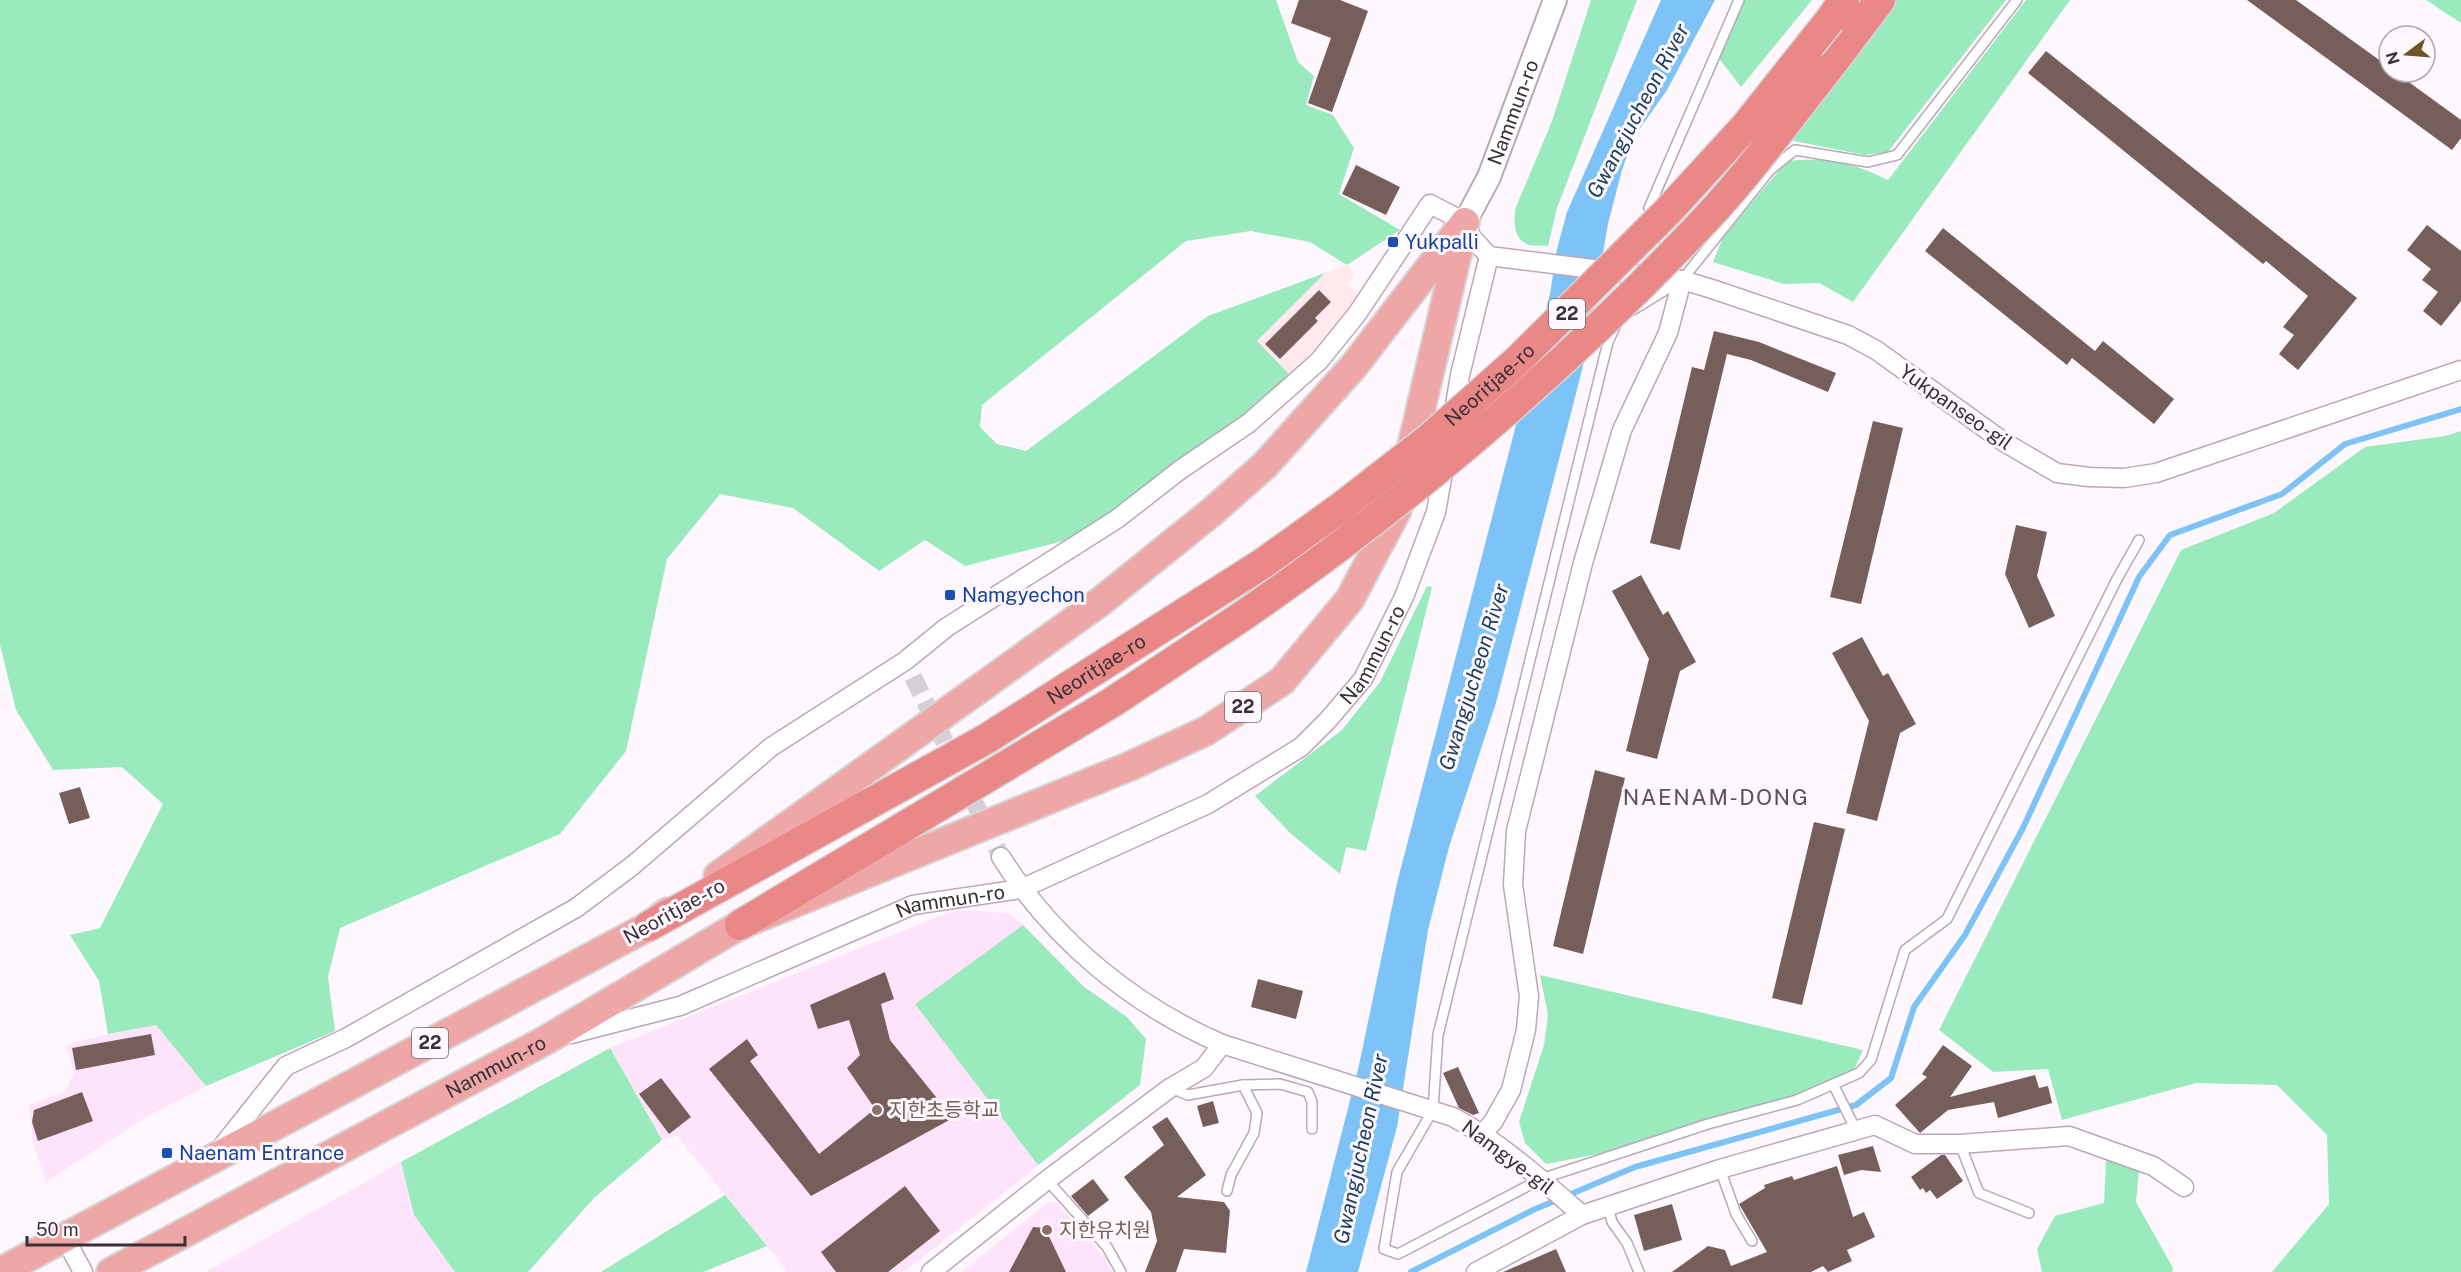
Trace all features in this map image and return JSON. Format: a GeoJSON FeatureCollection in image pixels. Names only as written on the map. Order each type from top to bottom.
{"type":"FeatureCollection","features":[{"type":"Feature","properties":{"kind":"highway","name":"Neoritjae-ro"},"geometry":{"type":"LineString","coordinates":[[740,925],[1111,703],[1329,556],[1420,483],[1519,400],[1593,333],[1709,216],[1827,70],[1880,0]]}},
{"type":"Feature","properties":{"kind":"highway","name":"Neoritjae-ro"},"geometry":{"type":"LineString","coordinates":[[649,926],[986,739],[1262,564],[1340,508],[1430,438],[1526,353],[1676,203],[1745,127],[1837,10]]}},
{"type":"Feature","properties":{"kind":"main road","name":"22"},"geometry":{"type":"LineString","coordinates":[[740,925],[1128,767],[1206,731],[1282,681],[1350,599],[1397,510],[1465,222]]}},
{"type":"Feature","properties":{"kind":"main road","name":"22"},"geometry":{"type":"LineString","coordinates":[[649,926],[1092,609],[1213,511],[1265,465],[1353,367],[1465,222]]}},
{"type":"Feature","properties":{"kind":"main road","name":"Neoritjae-ro"},"geometry":{"type":"LineString","coordinates":[[546,1040],[740,925]]}},
{"type":"Feature","properties":{"kind":"main road","name":"Neoritjae-ro"},"geometry":{"type":"LineString","coordinates":[[212,1160],[649,926]]}},
{"type":"Feature","properties":{"kind":"main road","name":"Nammun-ro"},"geometry":{"type":"LineString","coordinates":[[111,1272],[546,1040]]}},
{"type":"Feature","properties":{"kind":"main road","name":"22"},"geometry":{"type":"LineString","coordinates":[[0,1272],[212,1160]]}},
{"type":"Feature","properties":{"kind":"street","name":"Nammun-ro"},"geometry":{"type":"LineString","coordinates":[[1465,222],[1489,177],[1555,0]]}},
{"type":"Feature","properties":{"kind":"street"},"geometry":{"type":"LineString","coordinates":[[212,1160],[286,1066],[346,1038],[576,908],[632,866],[771,747],[909,669],[947,627],[1117,519],[1180,470],[1249,423],[1319,361],[1356,314],[1430,204],[1465,222],[1472,238],[1489,256]]}},
{"type":"Feature","properties":{"kind":"street","name":"Nammun-ro"},"geometry":{"type":"LineString","coordinates":[[546,1040],[680,1006],[914,905],[1021,889],[1208,804],[1300,747],[1328,720],[1363,679],[1404,597],[1436,512],[1460,375],[1489,256]]}},
{"type":"Feature","properties":{"kind":"street","name":"Yukpanseo-gil"},"geometry":{"type":"LineString","coordinates":[[1489,256],[1682,280],[1848,335],[1876,350],[2004,442],[2057,473],[2089,477],[2124,478],[2156,473],[2461,370]]}},
{"type":"Feature","properties":{"kind":"street"},"geometry":{"type":"LineString","coordinates":[[1483,1133],[1493,1122],[1511,1090],[1526,1030],[1529,996],[1514,885],[1516,831],[1582,563],[1622,430],[1668,333],[1682,280]]}},
{"type":"Feature","properties":{"kind":"street","name":"Namgye-gil"},"geometry":{"type":"LineString","coordinates":[[1001,857],[1021,889],[1092,964],[1121,987],[1197,1033],[1222,1044],[1453,1117],[1483,1133],[1546,1183],[1578,1212]]}},
{"type":"Feature","properties":{"kind":"street"},"geometry":{"type":"LineString","coordinates":[[930,1272],[1047,1180],[1170,1088],[1204,1068],[1222,1044]]}},
{"type":"Feature","properties":{"kind":"street"},"geometry":{"type":"LineString","coordinates":[[1476,1272],[1578,1212],[1608,1206],[1853,1124],[1875,1125],[1915,1144],[1960,1144],[2069,1136],[2153,1166],[2184,1187]]}},
{"type":"Feature","properties":{"kind":"street"},"geometry":{"type":"LineString","coordinates":[[65,1238],[83,1272]]}},
{"type":"Feature","properties":{"kind":"lane"},"geometry":{"type":"LineString","coordinates":[[1682,280],[1649,208],[1739,0]]}},
{"type":"Feature","properties":{"kind":"lane"},"geometry":{"type":"LineString","coordinates":[[2017,0],[1897,155],[1868,162],[1795,150],[1770,170],[1682,280],[1619,319],[1608,342],[1438,1035],[1428,1108],[1397,1172],[1384,1249],[1398,1254],[1546,1183],[1708,1124],[1797,1100],[1834,1087],[1859,1073],[1871,1060],[1905,950],[1947,919],[2117,579],[2139,540]]}},
{"type":"Feature","properties":{"kind":"lane"},"geometry":{"type":"LineString","coordinates":[[1170,1088],[1188,1095],[1243,1085],[1280,1084],[1308,1092],[1312,1101],[1312,1128]]}},
{"type":"Feature","properties":{"kind":"lane"},"geometry":{"type":"LineString","coordinates":[[1227,1191],[1231,1175],[1254,1133],[1257,1113],[1243,1085]]}},
{"type":"Feature","properties":{"kind":"lane"},"geometry":{"type":"LineString","coordinates":[[1834,1087],[1853,1124]]}},
{"type":"Feature","properties":{"kind":"lane"},"geometry":{"type":"LineString","coordinates":[[1960,1144],[1979,1193],[2029,1213]]}},
{"type":"Feature","properties":{"kind":"lane"},"geometry":{"type":"LineString","coordinates":[[1720,1169],[1736,1214],[1752,1241]]}},
{"type":"Feature","properties":{"kind":"lane"},"geometry":{"type":"LineString","coordinates":[[1047,1180],[1107,1247],[1121,1272]]}},
{"type":"Feature","properties":{"kind":"lane"},"geometry":{"type":"LineString","coordinates":[[1608,1206],[1612,1222],[1627,1243],[1639,1272]]}},
{"type":"Feature","properties":{"kind":"shaded area"},"geometry":{"type":"Polygon","coordinates":[[[1347,265],[1355,275],[1347,284],[1360,295],[1322,348],[1291,376],[1257,342],[1325,273],[1347,265]]]}},
{"type":"Feature","properties":{"kind":"shaded area","name":"지한초등학교"},"geometry":{"type":"Polygon","coordinates":[[[958,910],[1008,913],[1023,925],[1083,986],[1127,1017],[1146,1039],[1140,1085],[904,1272],[788,1272],[677,1136],[662,1140],[610,1048],[958,910]]]}},
{"type":"Feature","properties":{"kind":"shaded area"},"geometry":{"type":"Polygon","coordinates":[[[156,1024],[206,1086],[146,1117],[46,1182],[33,1142],[29,1105],[65,1092],[74,1072],[67,1047],[75,1042],[156,1024]]]}},
{"type":"Feature","properties":{"kind":"shaded area"},"geometry":{"type":"Polygon","coordinates":[[[401,1162],[414,1215],[455,1272],[206,1272],[401,1162]]]}},
{"type":"Feature","properties":{"kind":"shaded area","name":"지한유치원"},"geometry":{"type":"Polygon","coordinates":[[[1050,1201],[1057,1203],[1104,1257],[1112,1272],[961,1272],[1050,1201]]]}},
{"type":"Feature","properties":{"kind":"green space"},"geometry":{"type":"Polygon","coordinates":[[[0,0],[1276,0],[1298,62],[1314,76],[1306,105],[1333,115],[1354,148],[1339,194],[1400,230],[1347,265],[1310,242],[1251,231],[1186,241],[982,405],[980,427],[997,444],[1026,451],[1208,316],[1325,273],[1257,341],[1291,376],[1244,415],[1075,538],[965,566],[925,540],[879,571],[793,508],[720,494],[667,559],[626,751],[560,834],[340,928],[328,977],[335,1031],[206,1086],[156,1025],[108,1034],[99,981],[70,935],[100,928],[163,804],[122,767],[53,770],[16,710],[0,645],[0,0]]]}},
{"type":"Feature","properties":{"kind":"green space"},"geometry":{"type":"Polygon","coordinates":[[[1591,0],[1637,0],[1557,208],[1548,246],[1529,245],[1520,239],[1515,229],[1516,207],[1552,121],[1591,0]]]}},
{"type":"Feature","properties":{"kind":"green space"},"geometry":{"type":"Polygon","coordinates":[[[1743,0],[1812,0],[1741,87],[1718,57],[1743,0]]]}},
{"type":"Feature","properties":{"kind":"green space"},"geometry":{"type":"Polygon","coordinates":[[[1887,0],[2006,0],[1888,152],[1865,155],[1784,139],[1887,0]]]}},
{"type":"Feature","properties":{"kind":"green space"},"geometry":{"type":"Polygon","coordinates":[[[2026,0],[2070,0],[1853,302],[1819,283],[1784,284],[1713,262],[1723,237],[1787,161],[1814,160],[1851,165],[1888,180],[2026,0]]]}},
{"type":"Feature","properties":{"kind":"green space"},"geometry":{"type":"Polygon","coordinates":[[[2426,0],[2461,0],[2461,23],[2426,0]]]}},
{"type":"Feature","properties":{"kind":"green space"},"geometry":{"type":"Polygon","coordinates":[[[2461,431],[2461,1272],[2272,1272],[2329,1204],[2327,1135],[2277,1085],[2196,1083],[2062,1120],[2048,1069],[1993,1072],[1939,1030],[2181,550],[2274,513],[2365,447],[2445,436],[2461,431]]]}},
{"type":"Feature","properties":{"kind":"green space"},"geometry":{"type":"Polygon","coordinates":[[[1427,586],[1432,587],[1366,851],[1346,847],[1340,874],[1290,833],[1255,796],[1342,730],[1380,682],[1427,586]]]}},
{"type":"Feature","properties":{"kind":"green space"},"geometry":{"type":"Polygon","coordinates":[[[1023,925],[1083,986],[1127,1017],[1146,1039],[1140,1085],[1038,1165],[915,1004],[1023,925]]]}},
{"type":"Feature","properties":{"kind":"green space"},"geometry":{"type":"Polygon","coordinates":[[[1540,975],[1863,1050],[1854,1070],[1793,1097],[1598,1154],[1546,1164],[1525,1143],[1519,1122],[1544,1045],[1548,1015],[1540,975]]]}},
{"type":"Feature","properties":{"kind":"green space"},"geometry":{"type":"Polygon","coordinates":[[[610,1048],[662,1140],[594,1198],[528,1272],[455,1272],[414,1215],[401,1162],[610,1048]]]}},
{"type":"Feature","properties":{"kind":"green space"},"geometry":{"type":"Polygon","coordinates":[[[2106,1160],[2139,1171],[2136,1202],[2173,1268],[2172,1272],[2042,1272],[2037,1249],[2055,1216],[2104,1203],[2106,1160]]]}},
{"type":"Feature","properties":{"kind":"green space"},"geometry":{"type":"Polygon","coordinates":[[[725,1195],[767,1246],[703,1272],[601,1272],[725,1195]]]}},
{"type":"Feature","properties":{"kind":"water","name":"Gwangjucheon River"},"geometry":{"type":"Polygon","coordinates":[[[1661,0],[1715,0],[1667,90],[1634,137],[1622,170],[1608,224],[1585,358],[1571,413],[1496,703],[1449,847],[1428,930],[1397,1127],[1358,1272],[1306,1272],[1359,1065],[1397,883],[1550,294],[1557,249],[1567,212],[1661,0]]]}},
{"type":"Feature","properties":{"kind":"building"},"geometry":{"type":"Polygon","coordinates":[[[1299,0],[1340,0],[1368,11],[1332,112],[1308,103],[1331,38],[1291,23],[1299,0]]]}},
{"type":"Feature","properties":{"kind":"building"},"geometry":{"type":"Polygon","coordinates":[[[2247,0],[2296,0],[2377,58],[2377,84],[2412,84],[2461,120],[2461,138],[2452,150],[2247,0]]]}},
{"type":"Feature","properties":{"kind":"building"},"geometry":{"type":"Polygon","coordinates":[[[2046,51],[2357,298],[2298,370],[2279,354],[2294,335],[2283,327],[2308,296],[2266,261],[2263,264],[2028,73],[2046,51]]]}},
{"type":"Feature","properties":{"kind":"building"},"geometry":{"type":"Polygon","coordinates":[[[1356,165],[1400,187],[1386,215],[1342,194],[1356,165]]]}},
{"type":"Feature","properties":{"kind":"building"},"geometry":{"type":"Polygon","coordinates":[[[2427,225],[2461,251],[2461,301],[2441,326],[2423,311],[2438,292],[2422,280],[2431,269],[2407,250],[2427,225]]]}},
{"type":"Feature","properties":{"kind":"building"},"geometry":{"type":"Polygon","coordinates":[[[1943,228],[2095,351],[2103,341],[2174,399],[2154,424],[2072,358],[2067,365],[1925,251],[1943,228]]]}},
{"type":"Feature","properties":{"kind":"building"},"geometry":{"type":"Polygon","coordinates":[[[1319,290],[1331,302],[1315,318],[1318,321],[1280,359],[1265,344],[1319,290]]]}},
{"type":"Feature","properties":{"kind":"building"},"geometry":{"type":"Polygon","coordinates":[[[1714,331],[1759,342],[1836,373],[1828,392],[1751,360],[1727,354],[1680,550],[1650,543],[1692,367],[1704,370],[1714,331]]]}},
{"type":"Feature","properties":{"kind":"building"},"geometry":{"type":"Polygon","coordinates":[[[1873,421],[1903,428],[1861,604],[1830,597],[1873,421]]]}},
{"type":"Feature","properties":{"kind":"building"},"geometry":{"type":"Polygon","coordinates":[[[2016,525],[2047,532],[2037,576],[2055,616],[2029,628],[2005,574],[2016,525]]]}},
{"type":"Feature","properties":{"kind":"building"},"geometry":{"type":"Polygon","coordinates":[[[1641,575],[1663,615],[1668,611],[1696,662],[1680,671],[1657,759],[1626,751],[1649,659],[1612,591],[1641,575]]]}},
{"type":"Feature","properties":{"kind":"building"},"geometry":{"type":"Polygon","coordinates":[[[1862,637],[1883,676],[1888,673],[1916,724],[1900,733],[1877,821],[1846,813],[1869,721],[1832,653],[1862,637]]]}},
{"type":"Feature","properties":{"kind":"building"},"geometry":{"type":"Polygon","coordinates":[[[1595,770],[1625,778],[1583,954],[1553,946],[1595,770]]]}},
{"type":"Feature","properties":{"kind":"building"},"geometry":{"type":"Polygon","coordinates":[[[80,787],[90,818],[69,824],[59,793],[80,787]]]}},
{"type":"Feature","properties":{"kind":"building"},"geometry":{"type":"Polygon","coordinates":[[[1814,822],[1845,829],[1802,1005],[1772,998],[1814,822]]]}},
{"type":"Feature","properties":{"kind":"building"},"geometry":{"type":"Polygon","coordinates":[[[885,972],[894,999],[881,1004],[890,1040],[953,1118],[811,1196],[709,1069],[747,1039],[758,1055],[750,1061],[819,1154],[875,1109],[847,1068],[860,1055],[849,1020],[818,1029],[810,1005],[885,972]]]}},
{"type":"Feature","properties":{"kind":"building"},"geometry":{"type":"Polygon","coordinates":[[[1258,979],[1303,991],[1296,1019],[1251,1007],[1258,979]]]}},
{"type":"Feature","properties":{"kind":"building"},"geometry":{"type":"Polygon","coordinates":[[[151,1034],[155,1055],[76,1070],[72,1048],[151,1034]]]}},
{"type":"Feature","properties":{"kind":"building"},"geometry":{"type":"Polygon","coordinates":[[[1943,1045],[1972,1066],[1950,1097],[2035,1075],[2039,1088],[2048,1086],[2052,1103],[1998,1118],[1994,1102],[1948,1110],[1920,1133],[1895,1105],[1927,1077],[1922,1074],[1943,1045]]]}},
{"type":"Feature","properties":{"kind":"building"},"geometry":{"type":"Polygon","coordinates":[[[1458,1067],[1479,1113],[1473,1115],[1459,1108],[1443,1073],[1458,1067]]]}},
{"type":"Feature","properties":{"kind":"building"},"geometry":{"type":"Polygon","coordinates":[[[661,1078],[691,1117],[669,1134],[639,1094],[661,1078]]]}},
{"type":"Feature","properties":{"kind":"building"},"geometry":{"type":"Polygon","coordinates":[[[82,1092],[93,1121],[38,1141],[32,1122],[34,1110],[82,1092]]]}},
{"type":"Feature","properties":{"kind":"building"},"geometry":{"type":"Polygon","coordinates":[[[1213,1101],[1219,1123],[1203,1127],[1197,1106],[1213,1101]]]}},
{"type":"Feature","properties":{"kind":"building"},"geometry":{"type":"Polygon","coordinates":[[[1167,1117],[1206,1175],[1177,1197],[1224,1202],[1230,1211],[1226,1253],[1184,1249],[1176,1272],[1145,1272],[1157,1241],[1151,1212],[1124,1177],[1164,1145],[1152,1127],[1167,1117]]]}},
{"type":"Feature","properties":{"kind":"building"},"geometry":{"type":"Polygon","coordinates":[[[1873,1146],[1881,1172],[1861,1170],[1844,1175],[1838,1155],[1873,1146]]]}},
{"type":"Feature","properties":{"kind":"building"},"geometry":{"type":"Polygon","coordinates":[[[1941,1155],[1945,1155],[1963,1181],[1937,1199],[1930,1190],[1926,1193],[1923,1188],[1920,1190],[1911,1177],[1941,1155]]]}},
{"type":"Feature","properties":{"kind":"building"},"geometry":{"type":"Polygon","coordinates":[[[1837,1166],[1853,1217],[1864,1212],[1875,1237],[1847,1250],[1852,1261],[1828,1272],[1823,1266],[1811,1272],[1672,1272],[1708,1246],[1725,1250],[1731,1266],[1767,1252],[1739,1204],[1765,1188],[1764,1185],[1792,1176],[1794,1180],[1837,1166]]]}},
{"type":"Feature","properties":{"kind":"building"},"geometry":{"type":"Polygon","coordinates":[[[1093,1179],[1109,1200],[1088,1216],[1071,1196],[1093,1179]]]}},
{"type":"Feature","properties":{"kind":"building"},"geometry":{"type":"Polygon","coordinates":[[[905,1186],[940,1231],[888,1272],[836,1272],[821,1252],[905,1186]]]}},
{"type":"Feature","properties":{"kind":"building"},"geometry":{"type":"Polygon","coordinates":[[[1672,1204],[1682,1240],[1644,1251],[1634,1215],[1672,1204]]]}},
{"type":"Feature","properties":{"kind":"building"},"geometry":{"type":"Polygon","coordinates":[[[1033,1227],[1045,1228],[1066,1272],[1009,1272],[1033,1227]]]}},
{"type":"Feature","properties":{"kind":"building"},"geometry":{"type":"Polygon","coordinates":[[[1556,1249],[1566,1272],[1503,1272],[1556,1249]]]}},
{"type":"Feature","properties":{"kind":"waterway"},"geometry":{"type":"LineString","coordinates":[[1411,1272],[1533,1210],[1635,1167],[1856,1105],[1891,1078],[1914,1007],[1965,935],[2023,828],[2139,577],[2170,535],[2282,494],[2345,444],[2461,409]]}},
{"type":"Feature","properties":{"kind":"tunnel"},"geometry":{"type":"LineString","coordinates":[[913,677],[1001,857]]}},
{"type":"Feature","properties":{"kind":"place","name":"Yukpalli"},"geometry":{"type":"Point","coordinates":[1393,242]}},
{"type":"Feature","properties":{"kind":"place","name":"Namgyechon"},"geometry":{"type":"Point","coordinates":[950,595]}},
{"type":"Feature","properties":{"kind":"place","name":"지한초등학교"},"geometry":{"type":"Point","coordinates":[877,1110]}},
{"type":"Feature","properties":{"kind":"place","name":"Naenam Entrance"},"geometry":{"type":"Point","coordinates":[167,1153]}},
{"type":"Feature","properties":{"kind":"place","name":"지한유치원"},"geometry":{"type":"Point","coordinates":[1047,1230]}},
{"type":"Feature","properties":{"kind":"district","name":"NAENAM-DONG"},"geometry":{"type":"Point","coordinates":[1716,797]}}]}
